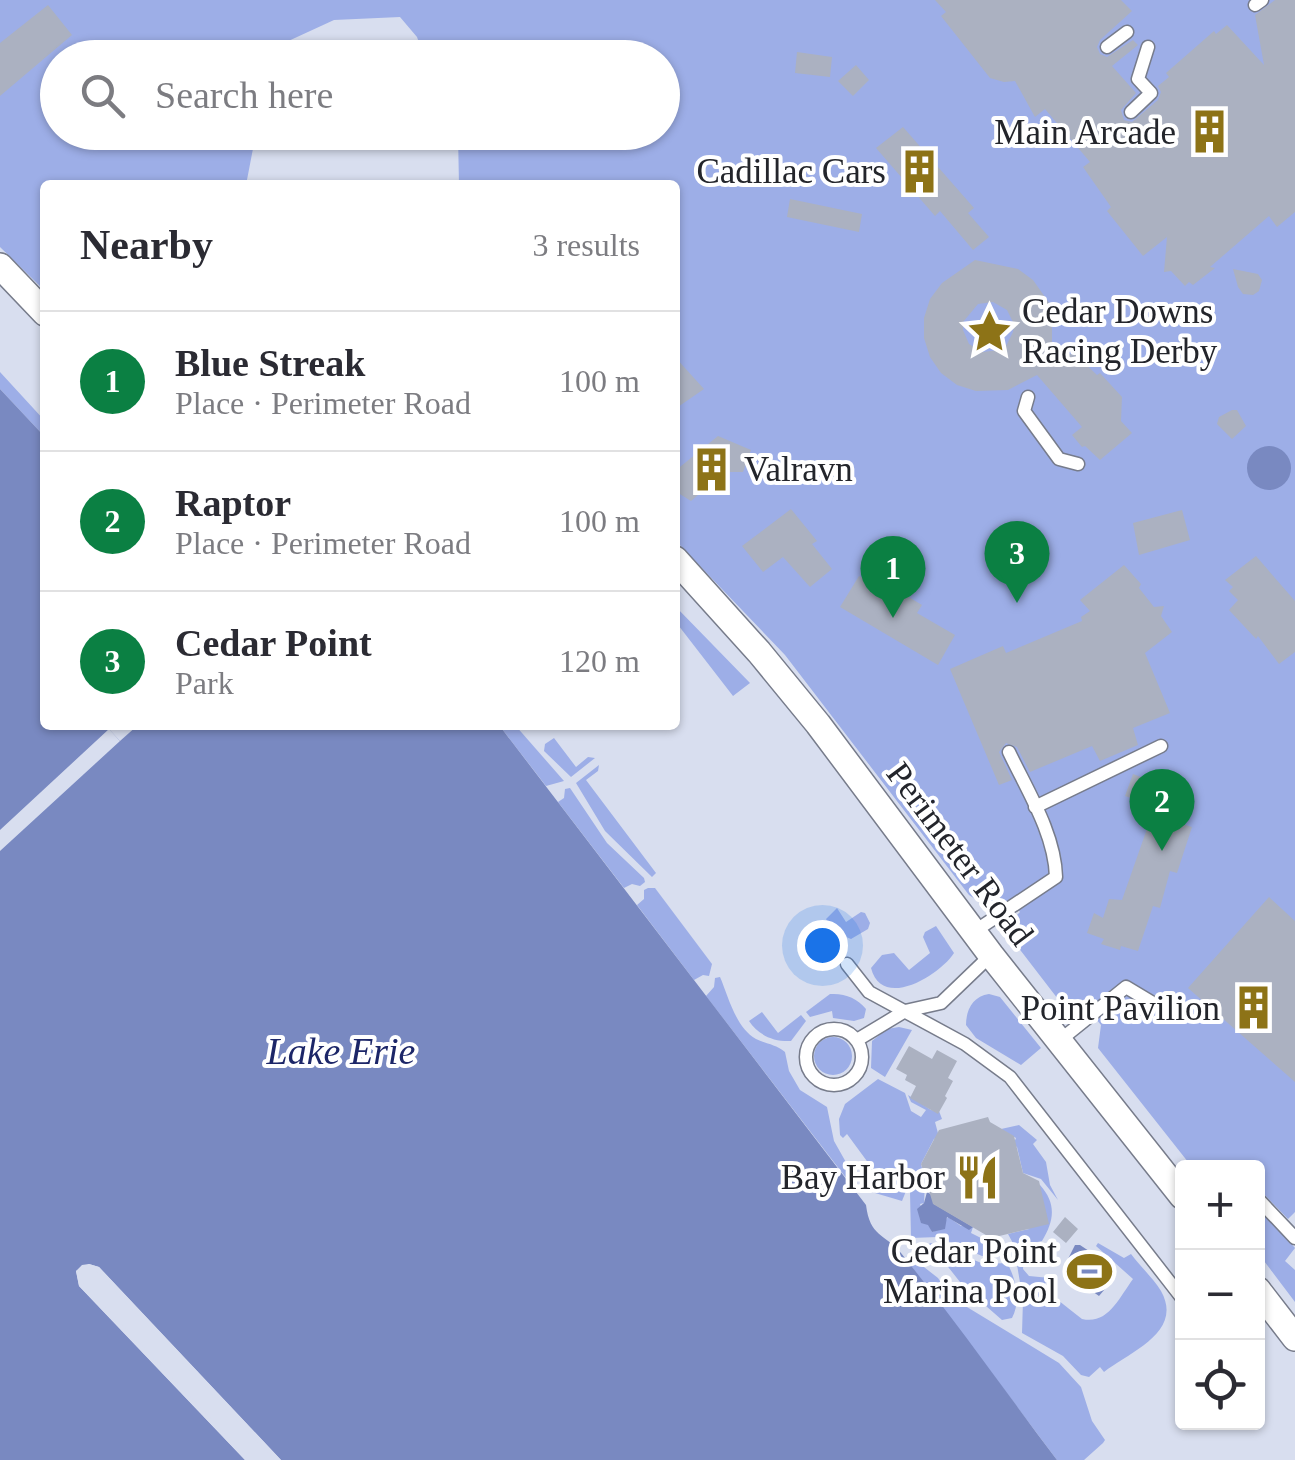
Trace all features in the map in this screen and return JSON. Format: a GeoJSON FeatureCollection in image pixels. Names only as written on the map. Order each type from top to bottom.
{"type":"FeatureCollection","features":[{"type":"Feature","properties":{"kind":"street"},"geometry":{"type":"LineString","coordinates":[[0,266],[40,309]]}},
{"type":"Feature","properties":{"kind":"street","name":"Perimeter Road"},"geometry":{"type":"LineString","coordinates":[[680,565],[818,724],[991,954],[1175,1183]]}},
{"type":"Feature","properties":{"kind":"street"},"geometry":{"type":"LineString","coordinates":[[1265,1299],[1295,1338]]}},
{"type":"Feature","properties":{"kind":"lane"},"geometry":{"type":"LineString","coordinates":[[1108,47],[1127,32]]}},
{"type":"Feature","properties":{"kind":"lane"},"geometry":{"type":"LineString","coordinates":[[1131,112],[1151,92],[1138,79],[1148,48]]}},
{"type":"Feature","properties":{"kind":"lane"},"geometry":{"type":"LineString","coordinates":[[1028,397],[1024,411],[1060,459],[1078,464]]}},
{"type":"Feature","properties":{"kind":"lane"},"geometry":{"type":"LineString","coordinates":[[1036,807],[1160,746]]}},
{"type":"Feature","properties":{"kind":"lane"},"geometry":{"type":"LineString","coordinates":[[975,931],[1056,877],[1056,862],[1036,807],[1009,752]]}},
{"type":"Feature","properties":{"kind":"lane"},"geometry":{"type":"LineString","coordinates":[[857,1040],[905,1011],[942,1002],[991,954]]}},
{"type":"Feature","properties":{"kind":"lane"},"geometry":{"type":"LineString","coordinates":[[847,964],[870,992],[965,1044],[1010,1076],[1175,1289]]}},
{"type":"Feature","properties":{"kind":"lane"},"geometry":{"type":"LineString","coordinates":[[1060,1041],[1126,987],[1151,1002]]}},
{"type":"Feature","properties":{"kind":"lane"},"geometry":{"type":"LineString","coordinates":[[839,1029],[857,1040],[861,1050],[859,1070],[844,1084],[823,1083],[808,1070],[806,1049],[819,1033],[839,1029]]}},
{"type":"Feature","properties":{"kind":"lane"},"geometry":{"type":"LineString","coordinates":[[1265,1206],[1295,1238]]}},
{"type":"Feature","properties":{"kind":"shaded area"},"geometry":{"type":"Polygon","coordinates":[[[0,0],[1295,0],[1295,1212],[1288,1219],[1265,1195],[1265,1160],[1186,1160],[1098,1048],[1101,1025],[1086,1007],[1071,1016],[1008,934],[1009,923],[1020,912],[1011,900],[990,904],[969,895],[785,655],[680,545],[680,180],[459,180],[458,150],[680,150],[680,40],[418,40],[400,17],[334,20],[291,40],[40,40],[40,150],[253,150],[247,180],[40,180],[40,286],[0,247],[0,0]]]}},
{"type":"Feature","properties":{"kind":"shaded area"},"geometry":{"type":"Polygon","coordinates":[[[0,372],[40,416],[40,432],[0,389],[0,372]]]}},
{"type":"Feature","properties":{"kind":"shaded area"},"geometry":{"type":"Polygon","coordinates":[[[680,611],[750,683],[733,696],[680,627],[680,611]]]}},
{"type":"Feature","properties":{"kind":"shaded area"},"geometry":{"type":"Polygon","coordinates":[[[503,730],[519,730],[564,781],[546,786],[503,730]]]}},
{"type":"Feature","properties":{"kind":"shaded area"},"geometry":{"type":"Polygon","coordinates":[[[554,738],[576,767],[588,757],[595,758],[571,777],[544,751],[545,744],[554,738]]]}},
{"type":"Feature","properties":{"kind":"shaded area"},"geometry":{"type":"Polygon","coordinates":[[[599,765],[598,771],[586,780],[656,873],[652,877],[605,831],[576,783],[599,765]]]}},
{"type":"Feature","properties":{"kind":"shaded area"},"geometry":{"type":"Polygon","coordinates":[[[570,788],[607,843],[644,878],[640,886],[624,888],[558,802],[564,798],[565,789],[570,788]]]}},
{"type":"Feature","properties":{"kind":"shaded area"},"geometry":{"type":"Polygon","coordinates":[[[648,888],[655,888],[712,964],[709,976],[694,980],[637,905],[648,888]]]}},
{"type":"Feature","properties":{"kind":"shaded area"},"geometry":{"type":"Polygon","coordinates":[[[837,908],[846,922],[865,913],[870,923],[868,929],[851,939],[834,932],[826,919],[837,908]]]}},
{"type":"Feature","properties":{"kind":"shaded area"},"geometry":{"type":"Polygon","coordinates":[[[936,926],[954,953],[947,962],[911,985],[887,987],[877,981],[871,968],[882,955],[894,953],[909,970],[930,953],[923,937],[936,926]]]}},
{"type":"Feature","properties":{"kind":"shaded area"},"geometry":{"type":"Polygon","coordinates":[[[720,977],[743,1027],[756,1039],[785,1052],[789,1071],[800,1090],[827,1107],[834,1141],[856,1180],[850,1183],[706,996],[714,987],[715,978],[720,977]]]}},
{"type":"Feature","properties":{"kind":"shaded area"},"geometry":{"type":"Polygon","coordinates":[[[830,994],[846,995],[859,1002],[866,1009],[864,1018],[833,1018],[832,1011],[810,1017],[806,1012],[830,994]]]}},
{"type":"Feature","properties":{"kind":"shaded area"},"geometry":{"type":"Polygon","coordinates":[[[989,994],[1000,997],[1041,1048],[1021,1065],[976,1038],[966,1025],[971,1005],[989,994]]]}},
{"type":"Feature","properties":{"kind":"shaded area"},"geometry":{"type":"Polygon","coordinates":[[[762,1012],[778,1033],[801,1015],[806,1021],[791,1041],[779,1040],[762,1034],[749,1021],[762,1012]]]}},
{"type":"Feature","properties":{"kind":"shaded area"},"geometry":{"type":"Polygon","coordinates":[[[887,1029],[912,1030],[885,1077],[871,1068],[872,1041],[887,1029]]]}},
{"type":"Feature","properties":{"kind":"shaded area"},"geometry":{"type":"Polygon","coordinates":[[[833,1037],[846,1043],[852,1056],[846,1069],[833,1075],[820,1069],[814,1056],[820,1043],[833,1037]]]}},
{"type":"Feature","properties":{"kind":"shaded area"},"geometry":{"type":"Polygon","coordinates":[[[878,1079],[905,1093],[911,1111],[921,1117],[926,1110],[911,1102],[908,1095],[939,1111],[942,1119],[935,1122],[939,1137],[934,1139],[921,1164],[924,1176],[910,1181],[902,1201],[875,1193],[864,1179],[872,1168],[847,1134],[843,1138],[840,1135],[839,1119],[845,1104],[878,1079]]]}},
{"type":"Feature","properties":{"kind":"shaded area"},"geometry":{"type":"Polygon","coordinates":[[[1019,1125],[1037,1140],[1033,1144],[1046,1162],[1050,1185],[1058,1200],[1041,1179],[1023,1173],[1017,1147],[1013,1145],[1016,1138],[1001,1129],[1019,1125]]]}},
{"type":"Feature","properties":{"kind":"shaded area"},"geometry":{"type":"Polygon","coordinates":[[[925,1183],[924,1203],[920,1204],[932,1232],[940,1229],[948,1217],[961,1226],[973,1227],[971,1233],[999,1247],[1002,1254],[982,1256],[938,1237],[911,1238],[910,1192],[925,1183]]]}},
{"type":"Feature","properties":{"kind":"shaded area"},"geometry":{"type":"Polygon","coordinates":[[[1040,1185],[1051,1206],[1049,1226],[1042,1241],[1015,1247],[1008,1234],[1029,1229],[1040,1185]]]}},
{"type":"Feature","properties":{"kind":"shaded area"},"geometry":{"type":"Polygon","coordinates":[[[1265,1214],[1295,1248],[1285,1261],[1295,1270],[1295,1302],[1265,1262],[1265,1214]]]}},
{"type":"Feature","properties":{"kind":"shaded area"},"geometry":{"type":"Polygon","coordinates":[[[931,1243],[984,1264],[1007,1263],[1016,1290],[1012,1318],[1002,1320],[970,1292],[959,1294],[956,1288],[960,1282],[934,1249],[925,1256],[920,1253],[922,1247],[931,1243]]]}},
{"type":"Feature","properties":{"kind":"shaded area"},"geometry":{"type":"Polygon","coordinates":[[[1098,1243],[1124,1258],[1131,1254],[1161,1291],[1166,1305],[1165,1318],[1151,1339],[1104,1372],[1100,1367],[1089,1377],[1081,1375],[1063,1356],[1022,1333],[1023,1300],[1016,1259],[1020,1252],[1046,1245],[1056,1250],[1034,1250],[1024,1258],[1023,1269],[1029,1276],[1050,1278],[1043,1285],[1082,1319],[1091,1320],[1106,1314],[1133,1279],[1096,1246],[1098,1243]]]}},
{"type":"Feature","properties":{"kind":"shaded area"},"geometry":{"type":"Polygon","coordinates":[[[915,1260],[938,1278],[949,1295],[1059,1363],[1081,1387],[1103,1443],[1084,1460],[1057,1460],[909,1263],[915,1260]]]}},
{"type":"Feature","properties":{"kind":"water","name":"Lake Erie"},"geometry":{"type":"Polygon","coordinates":[[[0,389],[40,432],[40,730],[110,730],[120,741],[132,730],[503,730],[866,1205],[874,1229],[921,1278],[1057,1460],[281,1460],[99,1267],[89,1264],[76,1271],[79,1286],[245,1460],[0,1460],[0,389]]]}},
{"type":"Feature","properties":{"kind":"water"},"geometry":{"type":"Polygon","coordinates":[[[1269,446],[1284,453],[1291,468],[1284,483],[1269,490],[1254,483],[1247,468],[1254,453],[1269,446]]]}},
{"type":"Feature","properties":{"kind":"water"},"geometry":{"type":"Polygon","coordinates":[[[927,1192],[934,1204],[973,1227],[969,1230],[947,1217],[945,1229],[932,1232],[921,1223],[917,1209],[927,1192]]]}},
{"type":"Feature","properties":{"kind":"water","name":"Cedar Point Marina Pool"},"geometry":{"type":"Polygon","coordinates":[[[1075,1245],[1098,1257],[1096,1261],[1116,1276],[1099,1296],[1079,1282],[1082,1277],[1065,1265],[1075,1245]]]}},
{"type":"Feature","properties":{"kind":"pier"},"geometry":{"type":"Polygon","coordinates":[[[108,730],[120,741],[0,851],[0,830],[108,730]]]}},
{"type":"Feature","properties":{"kind":"pier"},"geometry":{"type":"Polygon","coordinates":[[[89,1264],[99,1267],[281,1460],[274,1460],[97,1272],[84,1270],[80,1276],[83,1283],[250,1460],[245,1460],[79,1286],[76,1271],[89,1264]]]}},
{"type":"Feature","properties":{"kind":"building","name":"Main Arcade"},"geometry":{"type":"Polygon","coordinates":[[[935,0],[1121,0],[1132,11],[1097,47],[1107,57],[1133,40],[1138,45],[1112,66],[1136,93],[1121,110],[1124,120],[1132,122],[1158,100],[1158,86],[1169,77],[1166,73],[1214,31],[1216,34],[1227,25],[1264,65],[1255,15],[1275,0],[1295,0],[1295,212],[1277,227],[1269,216],[1210,267],[1215,268],[1193,285],[1189,282],[1185,286],[1171,271],[1164,272],[1167,237],[1143,256],[1107,211],[1111,207],[1083,167],[1090,162],[1045,109],[1035,117],[1015,81],[990,78],[941,16],[946,12],[935,0]]]}},
{"type":"Feature","properties":{"kind":"building"},"geometry":{"type":"Polygon","coordinates":[[[48,5],[72,35],[66,40],[40,40],[40,62],[0,96],[0,43],[48,5]]]}},
{"type":"Feature","properties":{"kind":"building"},"geometry":{"type":"Polygon","coordinates":[[[797,52],[832,57],[830,77],[795,73],[797,52]]]}},
{"type":"Feature","properties":{"kind":"building"},"geometry":{"type":"Polygon","coordinates":[[[856,65],[869,80],[853,96],[838,81],[856,65]]]}},
{"type":"Feature","properties":{"kind":"building","name":"Cadillac Cars"},"geometry":{"type":"Polygon","coordinates":[[[903,127],[974,208],[968,213],[989,237],[973,250],[940,211],[935,216],[876,148],[903,127]]]}},
{"type":"Feature","properties":{"kind":"building"},"geometry":{"type":"Polygon","coordinates":[[[790,199],[862,214],[859,232],[787,217],[790,199]]]}},
{"type":"Feature","properties":{"kind":"building"},"geometry":{"type":"Polygon","coordinates":[[[975,260],[1018,269],[1033,280],[1052,307],[1052,351],[1076,355],[1097,375],[1100,373],[1122,397],[1121,421],[1132,433],[1100,460],[1072,435],[1082,427],[1037,375],[1008,390],[976,391],[957,385],[941,373],[924,338],[924,318],[930,299],[942,283],[975,260]],[[993,302],[978,304],[963,322],[969,344],[983,352],[1006,346],[1014,324],[1007,310],[993,302]]]}},
{"type":"Feature","properties":{"kind":"building"},"geometry":{"type":"Polygon","coordinates":[[[1233,269],[1258,274],[1262,280],[1259,291],[1243,294],[1233,269]]]}},
{"type":"Feature","properties":{"kind":"building"},"geometry":{"type":"Polygon","coordinates":[[[680,363],[704,389],[680,406],[680,363]]]}},
{"type":"Feature","properties":{"kind":"building"},"geometry":{"type":"Polygon","coordinates":[[[1237,410],[1246,426],[1232,439],[1217,424],[1219,417],[1237,410]]]}},
{"type":"Feature","properties":{"kind":"building","name":"Valravn"},"geometry":{"type":"Polygon","coordinates":[[[718,436],[751,450],[743,472],[725,472],[691,501],[680,494],[680,467],[718,436]]]}},
{"type":"Feature","properties":{"kind":"building"},"geometry":{"type":"Polygon","coordinates":[[[791,509],[817,541],[812,544],[832,569],[810,587],[783,557],[763,572],[742,546],[791,509]]]}},
{"type":"Feature","properties":{"kind":"building"},"geometry":{"type":"Polygon","coordinates":[[[1182,510],[1190,540],[1139,555],[1133,523],[1182,510]]]}},
{"type":"Feature","properties":{"kind":"building"},"geometry":{"type":"Polygon","coordinates":[[[1256,556],[1295,601],[1295,652],[1279,664],[1258,636],[1256,639],[1229,610],[1238,600],[1225,580],[1256,556]]]}},
{"type":"Feature","properties":{"kind":"building"},"geometry":{"type":"Polygon","coordinates":[[[1124,565],[1154,607],[1164,606],[1161,616],[1172,632],[1145,653],[1170,713],[1133,728],[1138,745],[1100,761],[1092,746],[1030,772],[1017,747],[1006,743],[999,752],[1012,780],[999,785],[950,669],[1003,646],[1006,653],[1082,621],[1081,617],[1090,611],[1080,600],[1124,565]]]}},
{"type":"Feature","properties":{"kind":"building"},"geometry":{"type":"Polygon","coordinates":[[[859,576],[898,600],[902,593],[922,605],[917,613],[955,635],[938,665],[840,607],[859,576]]]}},
{"type":"Feature","properties":{"kind":"building"},"geometry":{"type":"Polygon","coordinates":[[[1133,774],[1162,785],[1164,778],[1190,787],[1179,823],[1192,827],[1177,873],[1170,871],[1160,908],[1153,906],[1138,951],[1101,944],[1104,939],[1087,933],[1094,913],[1103,918],[1109,899],[1122,900],[1155,806],[1125,796],[1133,774]]]}},
{"type":"Feature","properties":{"kind":"building","name":"Point Pavilion"},"geometry":{"type":"Polygon","coordinates":[[[1269,897],[1295,921],[1295,1082],[1188,988],[1269,897]]]}},
{"type":"Feature","properties":{"kind":"building"},"geometry":{"type":"Polygon","coordinates":[[[909,1046],[932,1059],[937,1050],[957,1061],[948,1078],[953,1081],[947,1098],[938,1114],[910,1098],[916,1086],[896,1069],[909,1046]]]}},
{"type":"Feature","properties":{"kind":"building","name":"Bay Harbor"},"geometry":{"type":"Polygon","coordinates":[[[988,1117],[1014,1136],[1023,1173],[1039,1181],[1049,1224],[991,1238],[933,1204],[921,1164],[939,1130],[988,1117]]]}},
{"type":"Feature","properties":{"kind":"building"},"geometry":{"type":"Polygon","coordinates":[[[1065,1217],[1078,1229],[1066,1243],[1053,1232],[1065,1217]]]}},
{"type":"Feature","properties":{"kind":"place","name":"Main Arcade"},"geometry":{"type":"Point","coordinates":[1209,132]}},
{"type":"Feature","properties":{"kind":"place","name":"Cadillac Cars"},"geometry":{"type":"Point","coordinates":[919,171]}},
{"type":"Feature","properties":{"kind":"place","name":"Cedar Downs Racing Derby"},"geometry":{"type":"Point","coordinates":[989,331]}},
{"type":"Feature","properties":{"kind":"place","name":"Valravn"},"geometry":{"type":"Point","coordinates":[711,469]}},
{"type":"Feature","properties":{"kind":"place","name":"Cedar Point"},"geometry":{"type":"Point","coordinates":[1017,603]}},
{"type":"Feature","properties":{"kind":"place","name":"Blue Streak"},"geometry":{"type":"Point","coordinates":[893,618]}},
{"type":"Feature","properties":{"kind":"place","name":"Raptor"},"geometry":{"type":"Point","coordinates":[1162,851]}},
{"type":"Feature","properties":{"kind":"place","name":"Point Pavilion"},"geometry":{"type":"Point","coordinates":[1253,1008]}},
{"type":"Feature","properties":{"kind":"place","name":"Bay Harbor"},"geometry":{"type":"Point","coordinates":[978,1177]}},
{"type":"Feature","properties":{"kind":"place","name":"Cedar Point Marina Pool"},"geometry":{"type":"Point","coordinates":[1090,1271]}}]}
